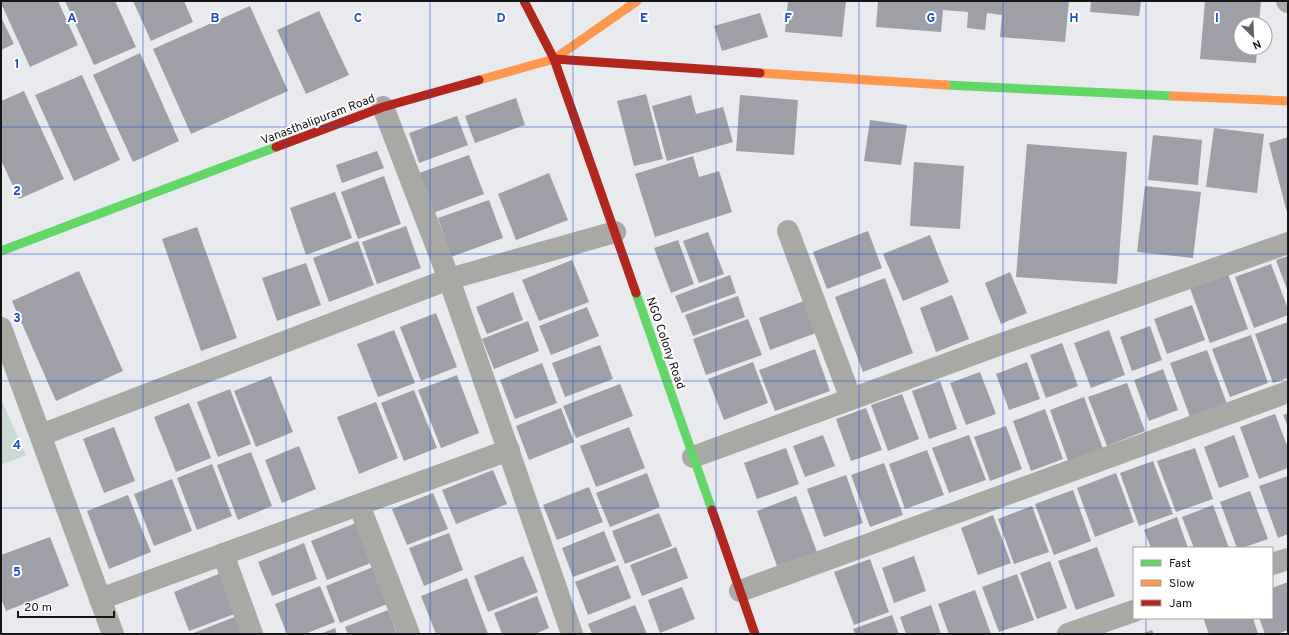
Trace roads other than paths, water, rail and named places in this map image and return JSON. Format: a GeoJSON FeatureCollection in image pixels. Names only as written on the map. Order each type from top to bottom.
{"type":"FeatureCollection","features":[{"type":"Feature","properties":{"kind":"street","name":"NGO Colony Road"},"geometry":{"type":"LineString","coordinates":[[524,1],[554,59],[755,634]]}},
{"type":"Feature","properties":{"kind":"street","name":"Vanasthalipuram Road"},"geometry":{"type":"LineString","coordinates":[[1,251],[383,107],[554,59],[637,1]]}},
{"type":"Feature","properties":{"kind":"street"},"geometry":{"type":"LineString","coordinates":[[554,59],[996,88],[1288,101]]}},
{"type":"Feature","properties":{"kind":"street"},"geometry":{"type":"LineString","coordinates":[[383,107],[449,279],[572,634]]}},
{"type":"Feature","properties":{"kind":"street"},"geometry":{"type":"LineString","coordinates":[[788,231],[851,399]]}},
{"type":"Feature","properties":{"kind":"street"},"geometry":{"type":"LineString","coordinates":[[41,435],[449,279],[615,232]]}},
{"type":"Feature","properties":{"kind":"street"},"geometry":{"type":"LineString","coordinates":[[693,457],[993,347],[1288,243]]}},
{"type":"Feature","properties":{"kind":"street"},"geometry":{"type":"LineString","coordinates":[[1,328],[113,634]]}},
{"type":"Feature","properties":{"kind":"street"},"geometry":{"type":"LineString","coordinates":[[740,592],[1288,392]]}},
{"type":"Feature","properties":{"kind":"street"},"geometry":{"type":"LineString","coordinates":[[100,599],[509,450]]}},
{"type":"Feature","properties":{"kind":"street"},"geometry":{"type":"LineString","coordinates":[[360,505],[409,634]]}},
{"type":"Feature","properties":{"kind":"street"},"geometry":{"type":"LineString","coordinates":[[223,554],[252,634]]}},
{"type":"Feature","properties":{"kind":"street"},"geometry":{"type":"LineString","coordinates":[[1273,564],[1288,559]]}},
{"type":"Feature","properties":{"kind":"street"},"geometry":{"type":"LineString","coordinates":[[1068,634],[1133,611]]}}]}
